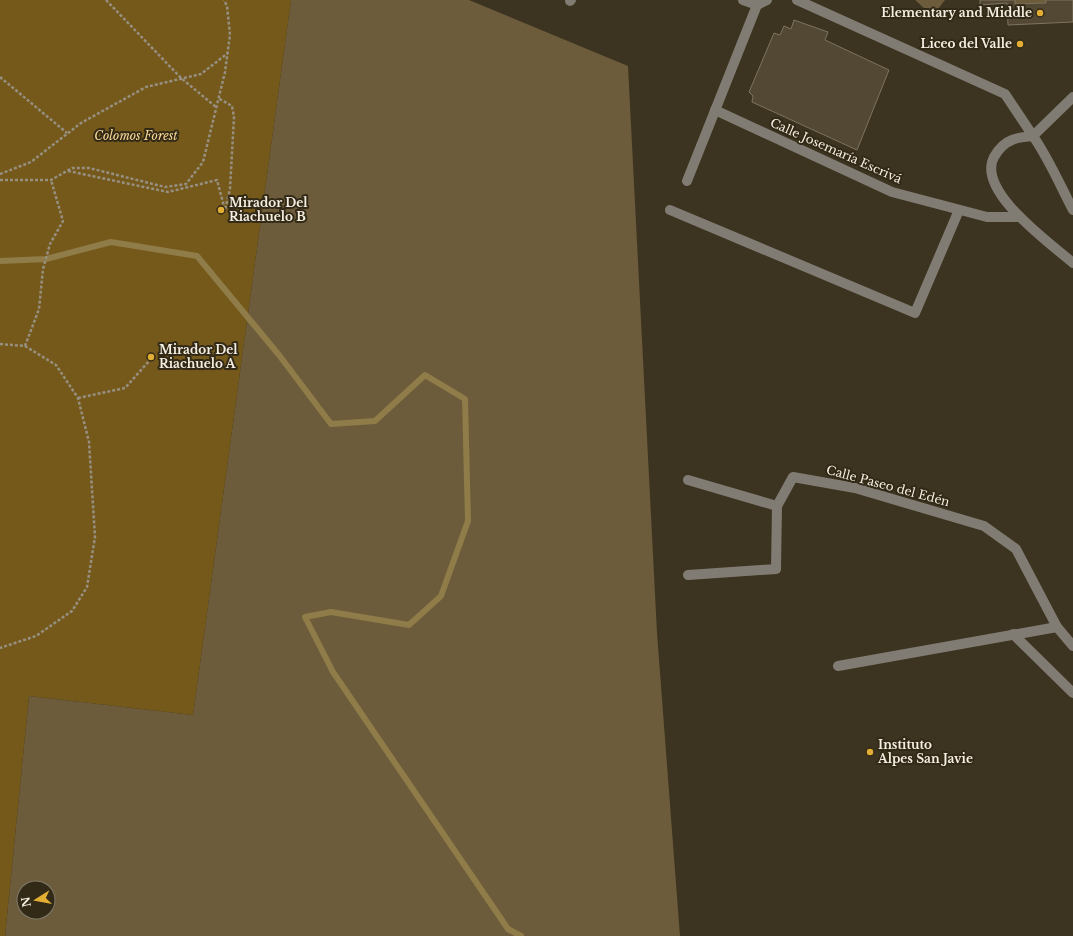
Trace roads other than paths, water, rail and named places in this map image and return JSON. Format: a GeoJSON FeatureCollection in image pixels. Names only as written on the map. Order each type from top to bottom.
{"type":"FeatureCollection","features":[{"type":"Feature","properties":{"kind":"street"},"geometry":{"type":"LineString","coordinates":[[743,0],[757,5]]}},
{"type":"Feature","properties":{"kind":"street"},"geometry":{"type":"LineString","coordinates":[[687,181],[757,5],[767,0]]}},
{"type":"Feature","properties":{"kind":"street"},"geometry":{"type":"LineString","coordinates":[[797,0],[1005,94],[1044,152],[1055,178],[1073,210]]}},
{"type":"Feature","properties":{"kind":"street"},"geometry":{"type":"LineString","coordinates":[[1073,97],[1033,136],[1012,140],[998,150],[990,164],[994,184],[1003,200],[1020,217],[1073,263]]}},
{"type":"Feature","properties":{"kind":"street","name":"Calle Josemaría Escrivá"},"geometry":{"type":"LineString","coordinates":[[715,110],[892,192],[987,218],[1020,217]]}},
{"type":"Feature","properties":{"kind":"street"},"geometry":{"type":"LineString","coordinates":[[670,210],[916,313],[959,210]]}},
{"type":"Feature","properties":{"kind":"street","name":"Calle Paseo del Edén"},"geometry":{"type":"LineString","coordinates":[[688,575],[776,569],[777,506],[793,476],[854,488],[984,526],[1016,549],[1057,627],[1073,646]]}},
{"type":"Feature","properties":{"kind":"street"},"geometry":{"type":"LineString","coordinates":[[688,480],[777,506]]}},
{"type":"Feature","properties":{"kind":"street"},"geometry":{"type":"LineString","coordinates":[[838,666],[1057,627]]}},
{"type":"Feature","properties":{"kind":"street"},"geometry":{"type":"LineString","coordinates":[[1013,634],[1073,693]]}},
{"type":"Feature","properties":{"kind":"waterway"},"geometry":{"type":"LineString","coordinates":[[0,261],[46,259],[111,242],[197,256],[279,355],[331,424],[375,421],[425,375],[465,399],[468,521],[441,596],[409,625],[331,612],[305,617],[333,672],[508,929],[521,936]]}},
{"type":"Feature","properties":{"kind":"place","name":"Elementary and Middle"},"geometry":{"type":"Point","coordinates":[1040,13]}},
{"type":"Feature","properties":{"kind":"place","name":"Liceo del Valle"},"geometry":{"type":"Point","coordinates":[1020,44]}},
{"type":"Feature","properties":{"kind":"place","name":"Mirador Del Riachuelo B"},"geometry":{"type":"Point","coordinates":[221,210]}},
{"type":"Feature","properties":{"kind":"place","name":"Mirador Del Riachuelo A"},"geometry":{"type":"Point","coordinates":[151,357]}},
{"type":"Feature","properties":{"kind":"place","name":"Instituto Alpes San Javie"},"geometry":{"type":"Point","coordinates":[870,752]}},
{"type":"Feature","properties":{"kind":"park label","name":"Colomos Forest"},"geometry":{"type":"Point","coordinates":[136,136]}}]}
